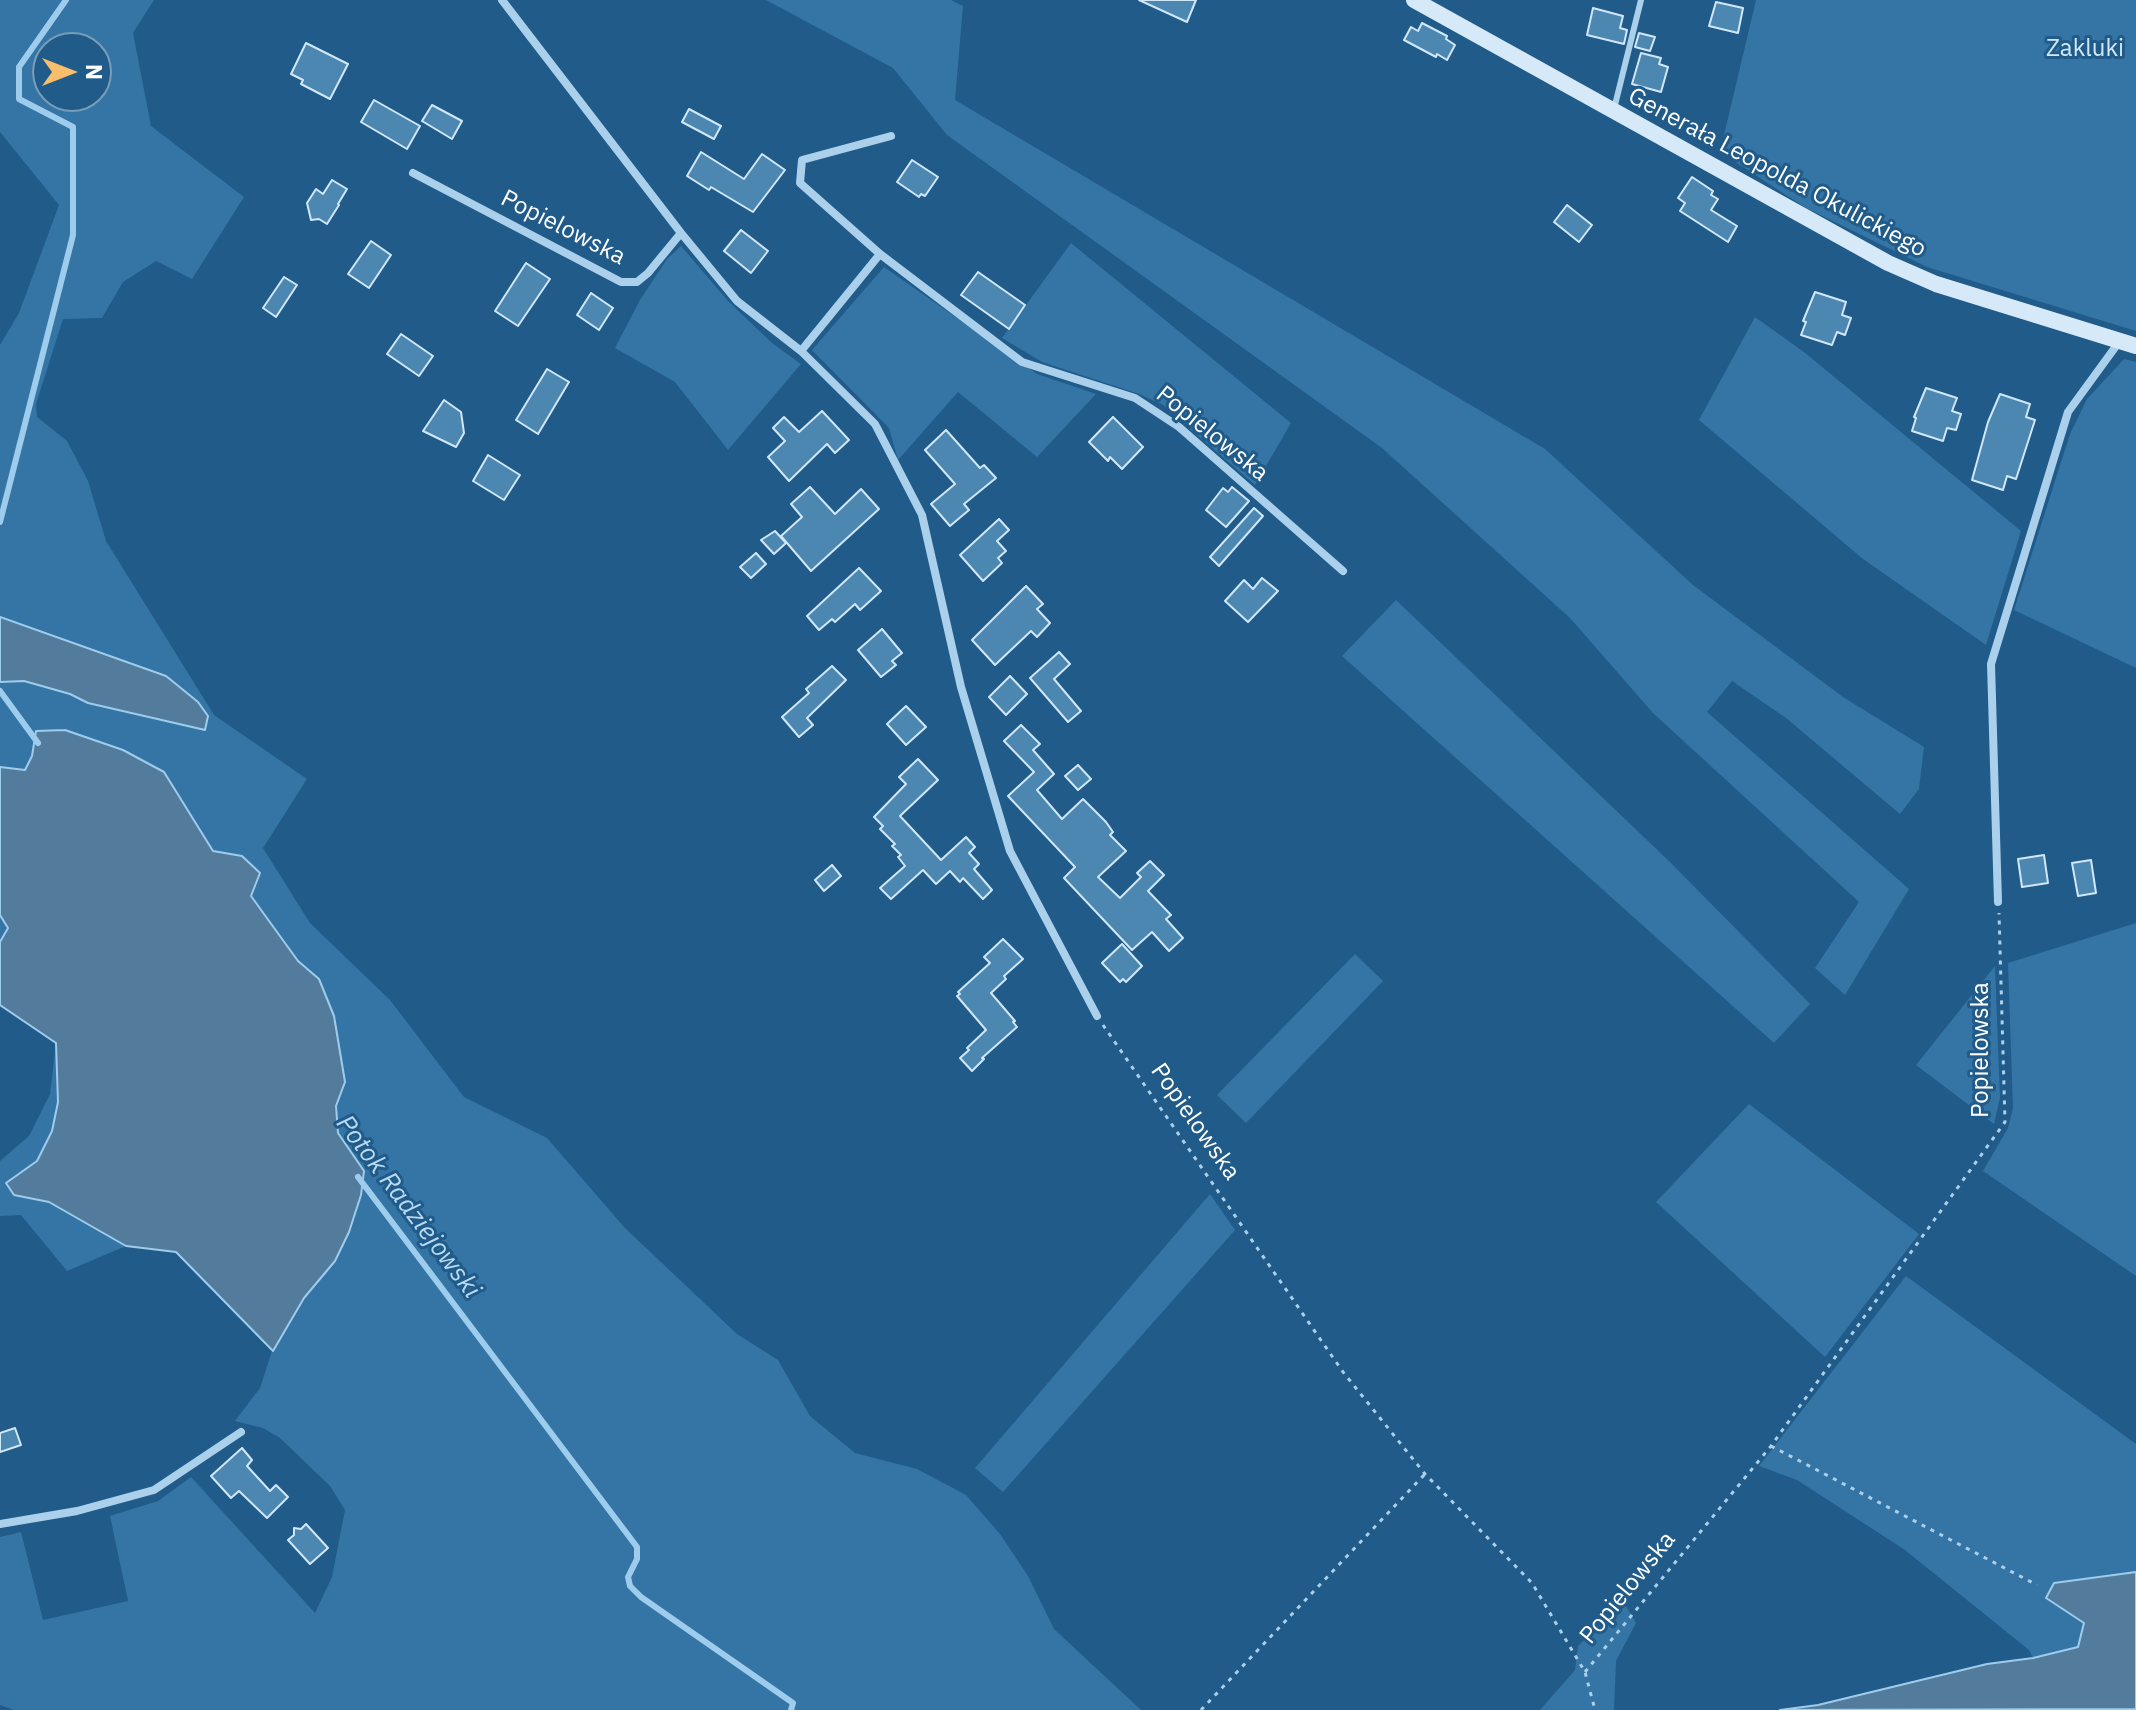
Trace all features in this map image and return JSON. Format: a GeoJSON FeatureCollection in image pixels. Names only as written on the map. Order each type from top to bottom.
{"type":"FeatureCollection","features":[{"type":"Feature","properties":{"kind":"street"},"geometry":{"type":"LineString","coordinates":[[502,0],[737,301],[801,351],[875,424],[922,515],[961,687],[1010,851],[1097,1016]]}},
{"type":"Feature","properties":{"kind":"street","name":"Generała Leopolda Okulickiego"},"geometry":{"type":"LineString","coordinates":[[1419,1],[1613,112],[1902,270],[1955,290],[2128,344]]}},
{"type":"Feature","properties":{"kind":"street","name":"Popielowska"},"geometry":{"type":"LineString","coordinates":[[891,136],[802,160],[800,183],[880,254],[1022,362],[1135,398],[1179,427],[1343,571]]}},
{"type":"Feature","properties":{"kind":"street","name":"Popielowska"},"geometry":{"type":"LineString","coordinates":[[413,173],[621,282],[637,282],[681,233]]}},
{"type":"Feature","properties":{"kind":"street"},"geometry":{"type":"LineString","coordinates":[[801,351],[880,254]]}},
{"type":"Feature","properties":{"kind":"street"},"geometry":{"type":"LineString","coordinates":[[1998,902],[1991,664],[2068,412],[2128,344]]}},
{"type":"Feature","properties":{"kind":"street"},"geometry":{"type":"LineString","coordinates":[[0,1524],[77,1511],[154,1490],[241,1432]]}},
{"type":"Feature","properties":{"kind":"lane"},"geometry":{"type":"LineString","coordinates":[[1613,112],[1641,0]]}},
{"type":"Feature","properties":{"kind":"path","name":"Popielowska"},"geometry":{"type":"LineString","coordinates":[[1097,1016],[1343,1372],[1425,1474],[1532,1583],[1585,1672],[1771,1446],[2005,1122],[1998,902]]}},
{"type":"Feature","properties":{"kind":"path"},"geometry":{"type":"LineString","coordinates":[[1771,1446],[2037,1585]]}},
{"type":"Feature","properties":{"kind":"path"},"geometry":{"type":"LineString","coordinates":[[1201,1710],[1425,1474]]}},
{"type":"Feature","properties":{"kind":"path"},"geometry":{"type":"LineString","coordinates":[[1585,1672],[1595,1710]]}},
{"type":"Feature","properties":{"kind":"green space"},"geometry":{"type":"Polygon","coordinates":[[[0,0],[154,0],[133,33],[151,126],[244,197],[192,279],[156,261],[123,282],[102,318],[63,319],[36,404],[37,417],[67,441],[88,481],[106,541],[214,715],[307,779],[263,848],[310,923],[390,1000],[464,1097],[547,1138],[625,1228],[737,1334],[778,1360],[810,1416],[855,1453],[917,1469],[966,1495],[1000,1534],[1028,1576],[1054,1629],[1141,1710],[14,1710],[0,1705],[0,1537],[21,1532],[43,1620],[128,1601],[110,1516],[158,1501],[191,1477],[315,1613],[332,1577],[345,1510],[330,1486],[280,1438],[263,1428],[235,1421],[260,1388],[272,1351],[176,1252],[126,1246],[67,1271],[21,1215],[0,1216],[0,1161],[29,1136],[50,1094],[56,1044],[0,1005],[0,345],[19,313],[59,205],[0,132],[0,0]]]}},
{"type":"Feature","properties":{"kind":"green space"},"geometry":{"type":"Polygon","coordinates":[[[766,0],[951,0],[963,6],[955,100],[1545,449],[1693,585],[1843,697],[1924,747],[1919,789],[1900,814],[1786,718],[1732,681],[1707,712],[1909,889],[1845,995],[1815,968],[1859,902],[1653,713],[1570,618],[1382,448],[947,135],[893,68],[766,0]]]}},
{"type":"Feature","properties":{"kind":"green space","name":"Zakluki"},"geometry":{"type":"Polygon","coordinates":[[[1756,0],[2136,0],[2136,331],[1927,267],[1806,208],[1720,152],[1756,0]]]}},
{"type":"Feature","properties":{"kind":"green space"},"geometry":{"type":"Polygon","coordinates":[[[1071,243],[1291,423],[1255,485],[1163,405],[1042,362],[1002,338],[1071,243]]]}},
{"type":"Feature","properties":{"kind":"green space"},"geometry":{"type":"Polygon","coordinates":[[[681,246],[728,301],[772,343],[801,364],[728,450],[675,382],[615,348],[640,300],[667,259],[681,246]]]}},
{"type":"Feature","properties":{"kind":"green space"},"geometry":{"type":"Polygon","coordinates":[[[884,267],[1037,374],[1096,394],[1037,457],[958,392],[898,460],[889,428],[812,350],[884,267]]]}},
{"type":"Feature","properties":{"kind":"green space"},"geometry":{"type":"Polygon","coordinates":[[[1755,317],[1804,352],[2021,531],[1986,645],[1863,559],[1699,420],[1755,317]]]}},
{"type":"Feature","properties":{"kind":"green space"},"geometry":{"type":"Polygon","coordinates":[[[2124,359],[2136,362],[2136,668],[2014,610],[2070,434],[2087,399],[2124,359]]]}},
{"type":"Feature","properties":{"kind":"green space"},"geometry":{"type":"Polygon","coordinates":[[[1396,600],[1671,863],[1810,1004],[1774,1043],[1342,656],[1396,600]]]}},
{"type":"Feature","properties":{"kind":"green space"},"geometry":{"type":"Polygon","coordinates":[[[2136,923],[2136,1276],[1983,1171],[2008,1128],[2013,1108],[2008,963],[2136,923]]]}},
{"type":"Feature","properties":{"kind":"green space"},"geometry":{"type":"Polygon","coordinates":[[[1355,954],[1383,981],[1246,1123],[1217,1095],[1355,954]]]}},
{"type":"Feature","properties":{"kind":"green space"},"geometry":{"type":"Polygon","coordinates":[[[1995,966],[2000,1098],[1994,1124],[1916,1065],[1995,966]]]}},
{"type":"Feature","properties":{"kind":"green space"},"geometry":{"type":"Polygon","coordinates":[[[1749,1104],[1919,1234],[1825,1357],[1656,1202],[1749,1104]]]}},
{"type":"Feature","properties":{"kind":"green space"},"geometry":{"type":"Polygon","coordinates":[[[1210,1194],[1235,1230],[1003,1492],[975,1468],[1210,1194]]]}},
{"type":"Feature","properties":{"kind":"green space"},"geometry":{"type":"Polygon","coordinates":[[[1906,1276],[2136,1444],[2136,1572],[2101,1577],[2046,1599],[2084,1623],[2078,1647],[2033,1658],[2029,1650],[1905,1550],[1797,1480],[1759,1466],[1906,1276]]]}},
{"type":"Feature","properties":{"kind":"green space"},"geometry":{"type":"Polygon","coordinates":[[[1626,1606],[1636,1623],[1616,1661],[1614,1710],[1540,1710],[1575,1670],[1578,1646],[1597,1627],[1626,1606]]]}},
{"type":"Feature","properties":{"kind":"shaded area"},"geometry":{"type":"Polygon","coordinates":[[[0,617],[166,676],[198,702],[208,716],[205,730],[88,703],[70,694],[24,681],[0,682],[0,617]]]}},
{"type":"Feature","properties":{"kind":"shaded area"},"geometry":{"type":"Polygon","coordinates":[[[65,730],[123,750],[164,772],[213,851],[242,856],[260,873],[251,896],[298,961],[319,979],[334,1016],[345,1082],[336,1106],[338,1133],[364,1171],[361,1195],[335,1261],[304,1298],[273,1351],[176,1252],[126,1246],[49,1202],[14,1195],[6,1183],[37,1161],[52,1131],[58,1102],[56,1043],[0,1005],[0,942],[8,928],[0,915],[0,767],[25,770],[32,756],[36,731],[65,730]]]}},
{"type":"Feature","properties":{"kind":"shaded area"},"geometry":{"type":"Polygon","coordinates":[[[2136,1572],[2136,1709],[1780,1710],[1818,1705],[1987,1664],[2033,1658],[2078,1647],[2084,1623],[2046,1598],[2054,1583],[2136,1572]]]}},
{"type":"Feature","properties":{"kind":"building"},"geometry":{"type":"Polygon","coordinates":[[[1139,0],[1196,0],[1187,22],[1139,0]]]}},
{"type":"Feature","properties":{"kind":"building"},"geometry":{"type":"Polygon","coordinates":[[[1716,2],[1743,8],[1738,33],[1709,26],[1716,2]]]}},
{"type":"Feature","properties":{"kind":"building"},"geometry":{"type":"Polygon","coordinates":[[[1593,8],[1623,16],[1620,28],[1627,30],[1624,44],[1587,35],[1593,8]]]}},
{"type":"Feature","properties":{"kind":"building"},"geometry":{"type":"Polygon","coordinates":[[[1422,23],[1447,36],[1446,39],[1455,45],[1447,60],[1404,40],[1411,27],[1418,31],[1422,23]]]}},
{"type":"Feature","properties":{"kind":"building"},"geometry":{"type":"Polygon","coordinates":[[[1639,33],[1655,37],[1650,51],[1635,47],[1639,33]]]}},
{"type":"Feature","properties":{"kind":"building"},"geometry":{"type":"Polygon","coordinates":[[[306,43],[348,64],[330,99],[301,84],[303,80],[291,74],[306,43]]]}},
{"type":"Feature","properties":{"kind":"building"},"geometry":{"type":"Polygon","coordinates":[[[1641,53],[1661,58],[1659,64],[1668,67],[1661,92],[1632,84],[1641,53]]]}},
{"type":"Feature","properties":{"kind":"building"},"geometry":{"type":"Polygon","coordinates":[[[374,100],[420,126],[407,149],[361,122],[374,100]]]}},
{"type":"Feature","properties":{"kind":"building"},"geometry":{"type":"Polygon","coordinates":[[[432,105],[462,121],[452,139],[422,121],[432,105]]]}},
{"type":"Feature","properties":{"kind":"building"},"geometry":{"type":"Polygon","coordinates":[[[689,109],[721,126],[714,139],[682,122],[689,109]]]}},
{"type":"Feature","properties":{"kind":"building"},"geometry":{"type":"Polygon","coordinates":[[[701,152],[744,179],[762,154],[785,170],[753,212],[687,176],[701,152]]]}},
{"type":"Feature","properties":{"kind":"building"},"geometry":{"type":"Polygon","coordinates":[[[912,160],[938,177],[925,196],[921,194],[919,197],[897,182],[912,160]]]}},
{"type":"Feature","properties":{"kind":"building"},"geometry":{"type":"Polygon","coordinates":[[[1692,177],[1713,191],[1711,195],[1718,199],[1711,210],[1737,226],[1728,242],[1680,211],[1685,203],[1678,198],[1692,177]]]}},
{"type":"Feature","properties":{"kind":"building"},"geometry":{"type":"Polygon","coordinates":[[[332,180],[347,189],[339,205],[327,224],[319,219],[311,220],[307,203],[316,189],[323,194],[332,180]]]}},
{"type":"Feature","properties":{"kind":"building"},"geometry":{"type":"Polygon","coordinates":[[[1567,205],[1592,225],[1579,242],[1554,222],[1567,205]]]}},
{"type":"Feature","properties":{"kind":"building"},"geometry":{"type":"Polygon","coordinates":[[[741,230],[768,251],[751,273],[724,251],[741,230]]]}},
{"type":"Feature","properties":{"kind":"building"},"geometry":{"type":"Polygon","coordinates":[[[371,241],[391,255],[369,288],[348,274],[371,241]]]}},
{"type":"Feature","properties":{"kind":"building"},"geometry":{"type":"Polygon","coordinates":[[[526,263],[550,279],[518,326],[495,311],[526,263]]]}},
{"type":"Feature","properties":{"kind":"building"},"geometry":{"type":"Polygon","coordinates":[[[978,272],[1025,305],[1009,329],[961,295],[978,272]]]}},
{"type":"Feature","properties":{"kind":"building"},"geometry":{"type":"Polygon","coordinates":[[[284,277],[297,285],[276,317],[263,308],[284,277]]]}},
{"type":"Feature","properties":{"kind":"building"},"geometry":{"type":"Polygon","coordinates":[[[1815,292],[1846,302],[1842,315],[1851,318],[1845,335],[1837,332],[1832,345],[1801,335],[1806,322],[1803,321],[1815,292]]]}},
{"type":"Feature","properties":{"kind":"building"},"geometry":{"type":"Polygon","coordinates":[[[591,293],[613,308],[599,330],[577,315],[591,293]]]}},
{"type":"Feature","properties":{"kind":"building"},"geometry":{"type":"Polygon","coordinates":[[[401,334],[433,356],[419,376],[387,354],[401,334]]]}},
{"type":"Feature","properties":{"kind":"building"},"geometry":{"type":"Polygon","coordinates":[[[547,369],[569,382],[538,434],[516,420],[547,369]]]}},
{"type":"Feature","properties":{"kind":"building"},"geometry":{"type":"Polygon","coordinates":[[[1926,388],[1957,398],[1952,411],[1961,414],[1956,430],[1947,428],[1943,441],[1912,431],[1914,417],[1926,388]]]}},
{"type":"Feature","properties":{"kind":"building"},"geometry":{"type":"Polygon","coordinates":[[[2000,394],[2030,404],[2026,417],[2035,420],[2016,479],[2007,476],[2003,490],[1972,480],[1988,422],[2000,394]]]}},
{"type":"Feature","properties":{"kind":"building"},"geometry":{"type":"Polygon","coordinates":[[[444,400],[461,412],[464,433],[456,447],[423,431],[444,400]]]}},
{"type":"Feature","properties":{"kind":"building"},"geometry":{"type":"Polygon","coordinates":[[[822,411],[849,440],[835,453],[827,444],[789,481],[768,457],[785,441],[773,428],[784,417],[799,432],[822,411]]]}},
{"type":"Feature","properties":{"kind":"building"},"geometry":{"type":"Polygon","coordinates":[[[1113,417],[1143,447],[1122,469],[1110,457],[1108,461],[1089,442],[1113,417]]]}},
{"type":"Feature","properties":{"kind":"building"},"geometry":{"type":"Polygon","coordinates":[[[946,430],[980,468],[984,465],[996,478],[964,504],[969,510],[950,526],[931,504],[955,484],[925,450],[946,430]]]}},
{"type":"Feature","properties":{"kind":"building"},"geometry":{"type":"Polygon","coordinates":[[[488,455],[520,475],[504,500],[473,481],[488,455]]]}},
{"type":"Feature","properties":{"kind":"building"},"geometry":{"type":"Polygon","coordinates":[[[810,487],[835,514],[861,489],[879,509],[811,571],[781,536],[802,517],[791,504],[810,487]]]}},
{"type":"Feature","properties":{"kind":"building"},"geometry":{"type":"Polygon","coordinates":[[[1232,487],[1249,501],[1226,527],[1206,510],[1223,488],[1228,492],[1232,487]]]}},
{"type":"Feature","properties":{"kind":"building"},"geometry":{"type":"Polygon","coordinates":[[[1254,508],[1263,516],[1219,566],[1210,557],[1254,508]]]}},
{"type":"Feature","properties":{"kind":"building"},"geometry":{"type":"Polygon","coordinates":[[[999,519],[1009,530],[997,541],[1006,551],[998,558],[1002,563],[983,581],[960,555],[999,519]]]}},
{"type":"Feature","properties":{"kind":"building"},"geometry":{"type":"Polygon","coordinates":[[[775,531],[786,543],[774,554],[761,540],[775,531]]]}},
{"type":"Feature","properties":{"kind":"building"},"geometry":{"type":"Polygon","coordinates":[[[756,553],[766,564],[751,578],[740,567],[756,553]]]}},
{"type":"Feature","properties":{"kind":"building"},"geometry":{"type":"Polygon","coordinates":[[[859,568],[881,591],[860,610],[855,604],[835,622],[832,619],[819,630],[807,616],[859,568]]]}},
{"type":"Feature","properties":{"kind":"building"},"geometry":{"type":"Polygon","coordinates":[[[1262,578],[1278,591],[1248,622],[1225,601],[1244,580],[1253,589],[1262,578]]]}},
{"type":"Feature","properties":{"kind":"building"},"geometry":{"type":"Polygon","coordinates":[[[1026,586],[1043,604],[1037,609],[1050,623],[1037,637],[1031,631],[995,665],[972,640],[1026,586]]]}},
{"type":"Feature","properties":{"kind":"building"},"geometry":{"type":"Polygon","coordinates":[[[882,629],[902,653],[892,661],[896,665],[881,677],[858,650],[882,629]]]}},
{"type":"Feature","properties":{"kind":"building"},"geometry":{"type":"Polygon","coordinates":[[[1059,652],[1070,664],[1054,679],[1081,711],[1068,722],[1030,678],[1059,652]]]}},
{"type":"Feature","properties":{"kind":"building"},"geometry":{"type":"Polygon","coordinates":[[[832,666],[846,680],[807,718],[813,725],[799,737],[782,717],[809,693],[806,689],[832,666]]]}},
{"type":"Feature","properties":{"kind":"building"},"geometry":{"type":"Polygon","coordinates":[[[1010,676],[1027,694],[1006,715],[989,697],[1010,676]]]}},
{"type":"Feature","properties":{"kind":"building"},"geometry":{"type":"Polygon","coordinates":[[[906,706],[926,727],[906,745],[887,724],[906,706]]]}},
{"type":"Feature","properties":{"kind":"building"},"geometry":{"type":"Polygon","coordinates":[[[1021,725],[1040,744],[1033,750],[1054,774],[1037,790],[1062,819],[1083,799],[1106,822],[1113,832],[1110,835],[1126,851],[1098,877],[1120,898],[1141,877],[1137,873],[1150,861],[1164,875],[1148,891],[1171,915],[1166,919],[1183,938],[1169,951],[1152,932],[1132,950],[1064,878],[1075,867],[1008,796],[1034,772],[1004,741],[1021,725]]]}},
{"type":"Feature","properties":{"kind":"building"},"geometry":{"type":"Polygon","coordinates":[[[918,759],[938,780],[900,816],[941,860],[966,837],[975,847],[969,853],[979,864],[974,869],[992,890],[983,899],[963,878],[960,882],[950,871],[936,884],[923,870],[891,899],[880,888],[905,866],[898,857],[901,855],[892,846],[895,844],[880,829],[883,826],[874,817],[906,784],[899,777],[918,759]]]}},
{"type":"Feature","properties":{"kind":"building"},"geometry":{"type":"Polygon","coordinates":[[[1078,765],[1091,779],[1078,790],[1065,776],[1078,765]]]}},
{"type":"Feature","properties":{"kind":"building"},"geometry":{"type":"Polygon","coordinates":[[[2044,855],[2048,883],[2022,887],[2018,859],[2044,855]]]}},
{"type":"Feature","properties":{"kind":"building"},"geometry":{"type":"Polygon","coordinates":[[[2091,860],[2096,893],[2078,896],[2072,863],[2091,860]]]}},
{"type":"Feature","properties":{"kind":"building"},"geometry":{"type":"Polygon","coordinates":[[[832,865],[841,876],[824,891],[815,880],[832,865]]]}},
{"type":"Feature","properties":{"kind":"building"},"geometry":{"type":"Polygon","coordinates":[[[1003,939],[1023,959],[991,993],[1017,1027],[972,1071],[960,1058],[986,1030],[957,996],[990,963],[984,957],[1003,939]]]}},
{"type":"Feature","properties":{"kind":"building"},"geometry":{"type":"Polygon","coordinates":[[[1122,944],[1142,966],[1126,982],[1123,979],[1120,982],[1102,963],[1122,944]]]}},
{"type":"Feature","properties":{"kind":"building"},"geometry":{"type":"Polygon","coordinates":[[[15,1428],[21,1445],[0,1452],[0,1433],[15,1428]]]}},
{"type":"Feature","properties":{"kind":"building"},"geometry":{"type":"Polygon","coordinates":[[[242,1448],[252,1460],[247,1466],[270,1491],[276,1485],[288,1497],[267,1518],[239,1491],[231,1498],[211,1476],[242,1448]]]}},
{"type":"Feature","properties":{"kind":"building"},"geometry":{"type":"Polygon","coordinates":[[[306,1524],[328,1548],[310,1564],[288,1540],[294,1535],[294,1528],[301,1529],[306,1524]]]}},
{"type":"Feature","properties":{"kind":"waterway"},"geometry":{"type":"LineString","coordinates":[[0,522],[73,235],[73,127],[19,99],[19,67],[66,0]]}},
{"type":"Feature","properties":{"kind":"waterway","name":"Potok Radziejowski"},"geometry":{"type":"LineString","coordinates":[[0,691],[38,743]]}},
{"type":"Feature","properties":{"kind":"waterway","name":"Potok Radziejowski"},"geometry":{"type":"LineString","coordinates":[[358,1177],[637,1547],[637,1559],[628,1577],[630,1586],[641,1597],[793,1703],[791,1710]]}}]}
